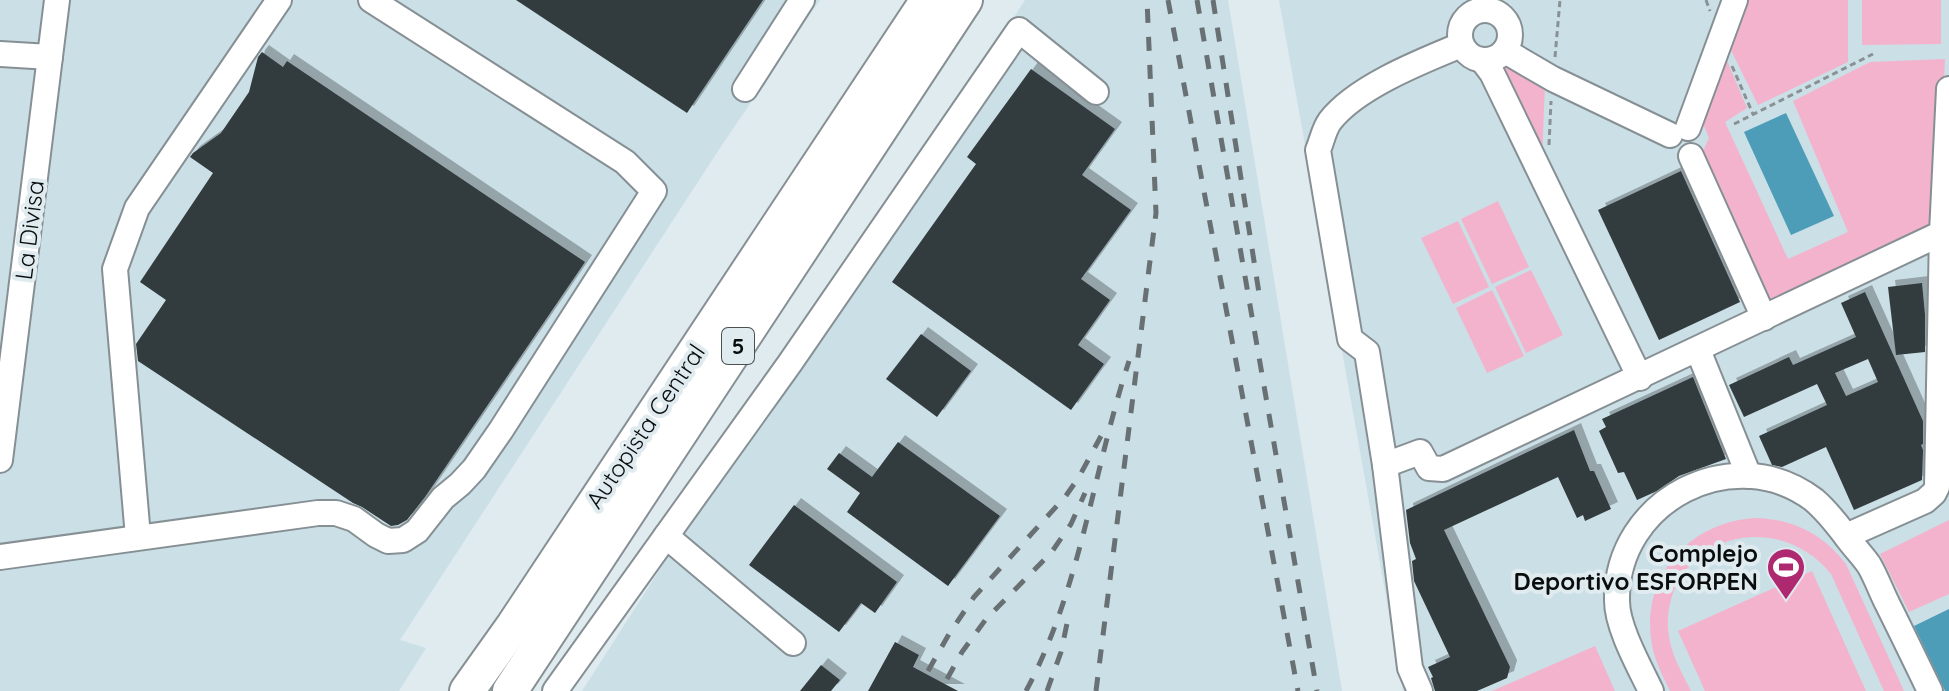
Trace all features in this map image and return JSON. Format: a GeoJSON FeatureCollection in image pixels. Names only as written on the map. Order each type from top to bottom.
{"type":"FeatureCollection","features":[{"type":"Feature","properties":{"kind":"highway","name":"Autopista Central"},"geometry":{"type":"LineString","coordinates":[[467,691],[514,625],[928,0]]}},
{"type":"Feature","properties":{"kind":"highway","name":"Autopista Central"},"geometry":{"type":"LineString","coordinates":[[510,691],[965,0]]}},
{"type":"Feature","properties":{"kind":"street","name":"La Divisa"},"geometry":{"type":"LineString","coordinates":[[0,460],[57,0]]}},
{"type":"Feature","properties":{"kind":"street"},"geometry":{"type":"LineString","coordinates":[[138,537],[115,269],[137,208],[279,0]]}},
{"type":"Feature","properties":{"kind":"street"},"geometry":{"type":"LineString","coordinates":[[0,557],[327,512],[354,519],[388,541],[403,540],[411,537],[443,498],[474,469],[501,430],[654,191],[625,162],[371,0]]}},
{"type":"Feature","properties":{"kind":"street"},"geometry":{"type":"LineString","coordinates":[[745,89],[802,0]]}},
{"type":"Feature","properties":{"kind":"street"},"geometry":{"type":"LineString","coordinates":[[1735,0],[1679,132],[1668,145],[1681,158],[1691,156],[1764,318]]}},
{"type":"Feature","properties":{"kind":"street"},"geometry":{"type":"LineString","coordinates":[[1640,378],[1499,87],[1494,56],[1511,36],[1509,25],[1495,12],[1475,6],[1460,28],[1461,45],[1475,59],[1494,56],[1679,132]]}},
{"type":"Feature","properties":{"kind":"street"},"geometry":{"type":"LineString","coordinates":[[555,691],[808,337],[1019,30],[1096,92]]}},
{"type":"Feature","properties":{"kind":"street"},"geometry":{"type":"LineString","coordinates":[[1420,691],[1410,668],[1385,465],[1367,352],[1350,339],[1318,150],[1329,122],[1354,98],[1417,63],[1461,45]]}},
{"type":"Feature","properties":{"kind":"street"},"geometry":{"type":"LineString","coordinates":[[0,54],[50,57]]}},
{"type":"Feature","properties":{"kind":"street"},"geometry":{"type":"LineString","coordinates":[[1846,536],[1925,501],[1942,499],[1937,481],[1942,233],[1949,89]]}},
{"type":"Feature","properties":{"kind":"street"},"geometry":{"type":"LineString","coordinates":[[1385,465],[1420,452],[1429,468],[1443,469],[1942,233]]}},
{"type":"Feature","properties":{"kind":"street"},"geometry":{"type":"LineString","coordinates":[[1698,350],[1749,476]]}},
{"type":"Feature","properties":{"kind":"street"},"geometry":{"type":"LineString","coordinates":[[1651,691],[1618,617],[1617,584],[1626,552],[1633,537],[1654,511],[1681,491],[1712,479],[1749,476],[1782,483],[1812,499],[1836,522],[1869,566],[1930,691]]}},
{"type":"Feature","properties":{"kind":"street"},"geometry":{"type":"LineString","coordinates":[[666,536],[793,643]]}},
{"type":"Feature","properties":{"kind":"path"},"geometry":{"type":"LineString","coordinates":[[1734,124],[1873,54]]}},
{"type":"Feature","properties":{"kind":"shaded area"},"geometry":{"type":"Polygon","coordinates":[[[0,0],[820,0],[718,151],[400,640],[426,648],[399,691],[0,691],[0,0]]]}},
{"type":"Feature","properties":{"kind":"shaded area"},"geometry":{"type":"Polygon","coordinates":[[[1025,0],[1228,0],[1342,691],[582,691],[1025,0]]]}},
{"type":"Feature","properties":{"kind":"shaded area"},"geometry":{"type":"Polygon","coordinates":[[[1279,0],[1949,0],[1949,691],[1403,691],[1279,0]]]}},
{"type":"Feature","properties":{"kind":"shaded area"},"geometry":{"type":"Polygon","coordinates":[[[1742,0],[1848,0],[1848,62],[1758,105],[1728,44],[1742,0]]]}},
{"type":"Feature","properties":{"kind":"shaded area"},"geometry":{"type":"Polygon","coordinates":[[[1862,0],[1941,0],[1941,44],[1862,45],[1862,0]]]}},
{"type":"Feature","properties":{"kind":"shaded area"},"geometry":{"type":"Polygon","coordinates":[[[1725,56],[1747,108],[1725,122],[1788,259],[1848,232],[1793,101],[1870,62],[1945,59],[1937,221],[1783,296],[1774,300],[1765,299],[1700,158],[1709,138],[1701,119],[1725,56]]]}},
{"type":"Feature","properties":{"kind":"shaded area"},"geometry":{"type":"Polygon","coordinates":[[[1504,62],[1545,82],[1542,161],[1499,66],[1504,62]]]}},
{"type":"Feature","properties":{"kind":"shaded area"},"geometry":{"type":"Polygon","coordinates":[[[1498,201],[1529,267],[1492,284],[1461,219],[1498,201]]]}},
{"type":"Feature","properties":{"kind":"shaded area"},"geometry":{"type":"Polygon","coordinates":[[[1458,221],[1489,287],[1453,304],[1421,238],[1458,221]]]}},
{"type":"Feature","properties":{"kind":"shaded area"},"geometry":{"type":"Polygon","coordinates":[[[1531,270],[1563,335],[1526,353],[1495,287],[1531,270]]]}},
{"type":"Feature","properties":{"kind":"shaded area"},"geometry":{"type":"Polygon","coordinates":[[[1492,290],[1524,356],[1487,373],[1456,308],[1492,290]]]}},
{"type":"Feature","properties":{"kind":"shaded area"},"geometry":{"type":"Polygon","coordinates":[[[1755,518],[1795,525],[1828,544],[1837,553],[1846,564],[1904,691],[1884,691],[1831,574],[1808,553],[1782,541],[1754,537],[1728,541],[1704,553],[1684,572],[1672,597],[1668,628],[1673,653],[1691,691],[1670,691],[1651,639],[1655,593],[1664,573],[1676,555],[1711,529],[1755,518]]]}},
{"type":"Feature","properties":{"kind":"shaded area"},"geometry":{"type":"Polygon","coordinates":[[[1949,520],[1949,594],[1909,612],[1880,554],[1949,520]]]}},
{"type":"Feature","properties":{"kind":"shaded area","name":"Complejo Deportivo ESFORPEN"},"geometry":{"type":"Polygon","coordinates":[[[1812,571],[1866,691],[1705,691],[1678,631],[1812,571]]]}},
{"type":"Feature","properties":{"kind":"shaded area"},"geometry":{"type":"Polygon","coordinates":[[[1595,646],[1615,691],[1492,691],[1595,646]]]}},
{"type":"Feature","properties":{"kind":"water"},"geometry":{"type":"Polygon","coordinates":[[[1786,113],[1834,216],[1791,235],[1744,132],[1786,113]]]}},
{"type":"Feature","properties":{"kind":"water"},"geometry":{"type":"Polygon","coordinates":[[[1949,609],[1949,691],[1945,691],[1914,626],[1949,609]]]}},
{"type":"Feature","properties":{"kind":"building"},"geometry":{"type":"Polygon","coordinates":[[[516,0],[763,0],[687,113],[516,0]]]}},
{"type":"Feature","properties":{"kind":"building"},"geometry":{"type":"Polygon","coordinates":[[[262,52],[283,67],[287,61],[585,262],[425,497],[407,520],[398,525],[391,526],[353,503],[138,361],[136,344],[166,300],[140,282],[213,173],[190,157],[221,133],[249,92],[262,52]]]}},
{"type":"Feature","properties":{"kind":"building"},"geometry":{"type":"Polygon","coordinates":[[[1031,69],[1115,129],[1082,175],[1131,210],[1081,279],[1110,300],[1078,345],[1104,364],[1071,410],[892,282],[976,164],[967,157],[1031,69]]]}},
{"type":"Feature","properties":{"kind":"building"},"geometry":{"type":"Polygon","coordinates":[[[1681,171],[1740,302],[1659,340],[1598,210],[1681,171]]]}},
{"type":"Feature","properties":{"kind":"building"},"geometry":{"type":"Polygon","coordinates":[[[1922,283],[1925,352],[1896,355],[1888,287],[1922,283]]]}},
{"type":"Feature","properties":{"kind":"building"},"geometry":{"type":"Polygon","coordinates":[[[1865,292],[1923,421],[1922,480],[1854,510],[1826,447],[1782,467],[1772,465],[1759,436],[1827,405],[1817,384],[1744,417],[1729,385],[1789,357],[1793,365],[1856,337],[1841,303],[1865,292]],[[1868,359],[1835,373],[1846,396],[1878,382],[1868,359]]]}},
{"type":"Feature","properties":{"kind":"building"},"geometry":{"type":"Polygon","coordinates":[[[921,334],[971,371],[937,417],[886,379],[921,334]]]}},
{"type":"Feature","properties":{"kind":"building"},"geometry":{"type":"Polygon","coordinates":[[[1693,377],[1726,459],[1679,476],[1637,500],[1624,472],[1618,473],[1599,431],[1606,427],[1602,419],[1693,377]]]}},
{"type":"Feature","properties":{"kind":"building"},"geometry":{"type":"Polygon","coordinates":[[[1574,430],[1590,471],[1594,471],[1611,509],[1585,521],[1583,515],[1577,518],[1558,477],[1444,530],[1510,667],[1507,678],[1477,691],[1435,691],[1428,667],[1450,657],[1414,581],[1412,561],[1416,559],[1410,543],[1406,510],[1574,430]]]}},
{"type":"Feature","properties":{"kind":"building"},"geometry":{"type":"Polygon","coordinates":[[[898,442],[1000,516],[948,586],[847,512],[860,493],[827,469],[839,453],[872,477],[898,442]]]}},
{"type":"Feature","properties":{"kind":"building"},"geometry":{"type":"Polygon","coordinates":[[[794,505],[897,582],[875,613],[861,603],[839,632],[749,565],[794,505]]]}},
{"type":"Feature","properties":{"kind":"building"},"geometry":{"type":"Polygon","coordinates":[[[895,642],[919,655],[913,667],[958,691],[868,691],[895,642]]]}},
{"type":"Feature","properties":{"kind":"building"},"geometry":{"type":"Polygon","coordinates":[[[821,665],[840,680],[831,691],[800,691],[821,665]]]}},
{"type":"Feature","properties":{"kind":"railway"},"geometry":{"type":"LineString","coordinates":[[1096,691],[1156,213],[1147,0]]}},
{"type":"Feature","properties":{"kind":"railway"},"geometry":{"type":"LineString","coordinates":[[1168,0],[1298,691]]}},
{"type":"Feature","properties":{"kind":"railway"},"geometry":{"type":"LineString","coordinates":[[1197,0],[1317,691]]}},
{"type":"Feature","properties":{"kind":"railway"},"geometry":{"type":"LineString","coordinates":[[1213,0],[1259,293]]}},
{"type":"Feature","properties":{"kind":"railway"},"geometry":{"type":"LineString","coordinates":[[1026,691],[1045,652],[1073,570],[1129,361]]}},
{"type":"Feature","properties":{"kind":"railway"},"geometry":{"type":"LineString","coordinates":[[928,671],[974,597],[1065,497],[1101,436]]}},
{"type":"Feature","properties":{"kind":"railway"},"geometry":{"type":"LineString","coordinates":[[947,679],[986,619],[1051,553],[1071,524],[1085,493]]}},
{"type":"Feature","properties":{"kind":"railway"},"geometry":{"type":"LineString","coordinates":[[1047,691],[1061,652],[1069,614]]}},
{"type":"Feature","properties":{"kind":"place","name":"Complejo Deportivo ESFORPEN"},"geometry":{"type":"Point","coordinates":[1786,601]}}]}
